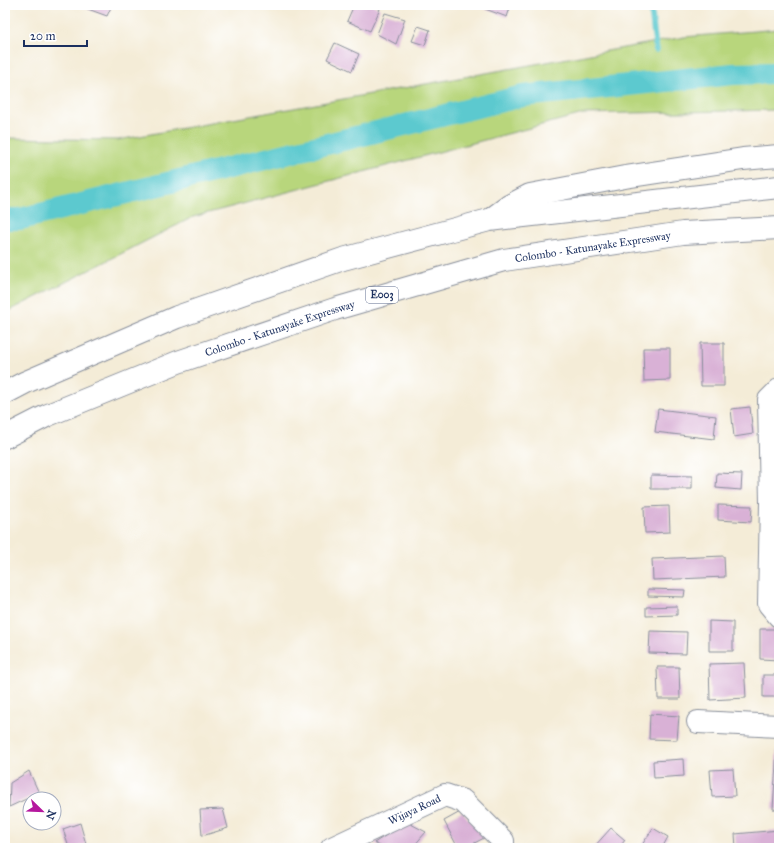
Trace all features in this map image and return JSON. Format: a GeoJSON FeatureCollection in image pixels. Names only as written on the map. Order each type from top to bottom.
{"type":"FeatureCollection","features":[{"type":"Feature","properties":{"kind":"main road"},"geometry":{"type":"LineString","coordinates":[[489,220],[509,206],[530,195],[625,177],[742,159],[779,156]]}},
{"type":"Feature","properties":{"kind":"main road"},"geometry":{"type":"LineString","coordinates":[[5,393],[26,382],[177,317],[343,259],[489,220],[779,187]]}},
{"type":"Feature","properties":{"kind":"main road","name":"Colombo - Katunayake Expressway"},"geometry":{"type":"LineString","coordinates":[[5,437],[48,416],[178,362],[335,309],[504,260],[683,233],[779,228]]}},
{"type":"Feature","properties":{"kind":"main road"},"geometry":{"type":"LineString","coordinates":[[779,390],[769,400],[775,503],[770,604],[779,616]]}},
{"type":"Feature","properties":{"kind":"main road"},"geometry":{"type":"LineString","coordinates":[[698,722],[779,726]]}},
{"type":"Feature","properties":{"kind":"main road","name":"Wijaya Road"},"geometry":{"type":"LineString","coordinates":[[332,848],[445,795],[463,801],[503,841],[503,848]]}},
{"type":"Feature","properties":{"kind":"green space"},"geometry":{"type":"Polygon","coordinates":[[[779,29],[779,110],[583,114],[193,217],[5,313],[5,138],[118,140],[684,37],[779,29]]]}},
{"type":"Feature","properties":{"kind":"building"},"geometry":{"type":"Polygon","coordinates":[[[77,5],[112,5],[107,16],[77,5]]]}},
{"type":"Feature","properties":{"kind":"building"},"geometry":{"type":"Polygon","coordinates":[[[354,5],[373,5],[380,9],[370,31],[347,21],[354,5]]]}},
{"type":"Feature","properties":{"kind":"building"},"geometry":{"type":"Polygon","coordinates":[[[486,5],[511,5],[507,17],[485,9],[486,5]]]}},
{"type":"Feature","properties":{"kind":"building"},"geometry":{"type":"Polygon","coordinates":[[[385,13],[405,19],[396,44],[377,34],[385,13]]]}},
{"type":"Feature","properties":{"kind":"building"},"geometry":{"type":"Polygon","coordinates":[[[418,26],[430,30],[425,45],[412,41],[418,26]]]}},
{"type":"Feature","properties":{"kind":"building"},"geometry":{"type":"Polygon","coordinates":[[[335,43],[359,54],[352,71],[327,59],[335,43]]]}},
{"type":"Feature","properties":{"kind":"building"},"geometry":{"type":"Polygon","coordinates":[[[700,343],[724,343],[724,386],[701,386],[700,343]]]}},
{"type":"Feature","properties":{"kind":"building"},"geometry":{"type":"Polygon","coordinates":[[[643,348],[670,348],[670,380],[644,381],[643,348]]]}},
{"type":"Feature","properties":{"kind":"building"},"geometry":{"type":"Polygon","coordinates":[[[750,407],[753,434],[734,437],[731,409],[750,407]]]}},
{"type":"Feature","properties":{"kind":"building"},"geometry":{"type":"Polygon","coordinates":[[[658,409],[716,416],[714,439],[655,432],[658,409]]]}},
{"type":"Feature","properties":{"kind":"building"},"geometry":{"type":"Polygon","coordinates":[[[717,473],[742,474],[741,490],[716,488],[717,473]]]}},
{"type":"Feature","properties":{"kind":"building"},"geometry":{"type":"Polygon","coordinates":[[[651,475],[692,476],[692,489],[651,489],[651,475]]]}},
{"type":"Feature","properties":{"kind":"building"},"geometry":{"type":"Polygon","coordinates":[[[718,505],[752,506],[751,522],[718,520],[718,505]]]}},
{"type":"Feature","properties":{"kind":"building"},"geometry":{"type":"Polygon","coordinates":[[[669,506],[670,532],[645,533],[644,507],[669,506]]]}},
{"type":"Feature","properties":{"kind":"building"},"geometry":{"type":"Polygon","coordinates":[[[724,556],[725,577],[653,580],[652,559],[724,556]]]}},
{"type":"Feature","properties":{"kind":"building"},"geometry":{"type":"Polygon","coordinates":[[[648,589],[685,590],[684,597],[648,596],[648,589]]]}},
{"type":"Feature","properties":{"kind":"building"},"geometry":{"type":"Polygon","coordinates":[[[677,606],[677,615],[646,616],[646,607],[677,606]]]}},
{"type":"Feature","properties":{"kind":"building"},"geometry":{"type":"Polygon","coordinates":[[[709,621],[733,622],[733,651],[709,651],[709,621]]]}},
{"type":"Feature","properties":{"kind":"building"},"geometry":{"type":"Polygon","coordinates":[[[760,629],[779,629],[779,660],[760,659],[760,629]]]}},
{"type":"Feature","properties":{"kind":"building"},"geometry":{"type":"Polygon","coordinates":[[[650,631],[687,632],[686,654],[649,653],[650,631]]]}},
{"type":"Feature","properties":{"kind":"building"},"geometry":{"type":"Polygon","coordinates":[[[744,663],[746,698],[710,700],[709,664],[744,663]]]}},
{"type":"Feature","properties":{"kind":"building"},"geometry":{"type":"Polygon","coordinates":[[[657,667],[679,667],[680,699],[658,699],[657,667]]]}},
{"type":"Feature","properties":{"kind":"building"},"geometry":{"type":"Polygon","coordinates":[[[763,675],[779,675],[779,697],[763,697],[763,675]]]}},
{"type":"Feature","properties":{"kind":"building"},"geometry":{"type":"Polygon","coordinates":[[[650,714],[679,716],[677,740],[649,739],[650,714]]]}},
{"type":"Feature","properties":{"kind":"building"},"geometry":{"type":"Polygon","coordinates":[[[779,733],[779,810],[773,809],[779,733]]]}},
{"type":"Feature","properties":{"kind":"building"},"geometry":{"type":"Polygon","coordinates":[[[683,759],[684,776],[654,778],[653,761],[683,759]]]}},
{"type":"Feature","properties":{"kind":"building"},"geometry":{"type":"Polygon","coordinates":[[[733,769],[735,796],[712,797],[710,770],[733,769]]]}},
{"type":"Feature","properties":{"kind":"building"},"geometry":{"type":"Polygon","coordinates":[[[29,771],[38,791],[22,791],[22,801],[9,807],[10,783],[29,771]]]}},
{"type":"Feature","properties":{"kind":"building"},"geometry":{"type":"Polygon","coordinates":[[[223,809],[228,828],[202,836],[200,810],[223,809]]]}},
{"type":"Feature","properties":{"kind":"building"},"geometry":{"type":"Polygon","coordinates":[[[462,811],[484,838],[465,848],[458,848],[444,821],[462,811]]]}},
{"type":"Feature","properties":{"kind":"building"},"geometry":{"type":"Polygon","coordinates":[[[407,822],[426,832],[412,848],[384,848],[374,843],[407,822]]]}},
{"type":"Feature","properties":{"kind":"building"},"geometry":{"type":"Polygon","coordinates":[[[80,823],[86,844],[75,848],[69,848],[63,829],[80,823]]]}},
{"type":"Feature","properties":{"kind":"building"},"geometry":{"type":"Polygon","coordinates":[[[611,828],[625,840],[619,848],[593,848],[611,828]]]}},
{"type":"Feature","properties":{"kind":"building"},"geometry":{"type":"Polygon","coordinates":[[[653,828],[668,837],[662,848],[640,848],[653,828]]]}},
{"type":"Feature","properties":{"kind":"building"},"geometry":{"type":"Polygon","coordinates":[[[779,830],[779,848],[736,848],[735,834],[779,830]]]}},
{"type":"Feature","properties":{"kind":"waterway"},"geometry":{"type":"LineString","coordinates":[[648,5],[652,16],[656,50]]}},
{"type":"Feature","properties":{"kind":"waterway"},"geometry":{"type":"LineString","coordinates":[[5,219],[20,219],[523,96],[733,74],[779,73]]}}]}
